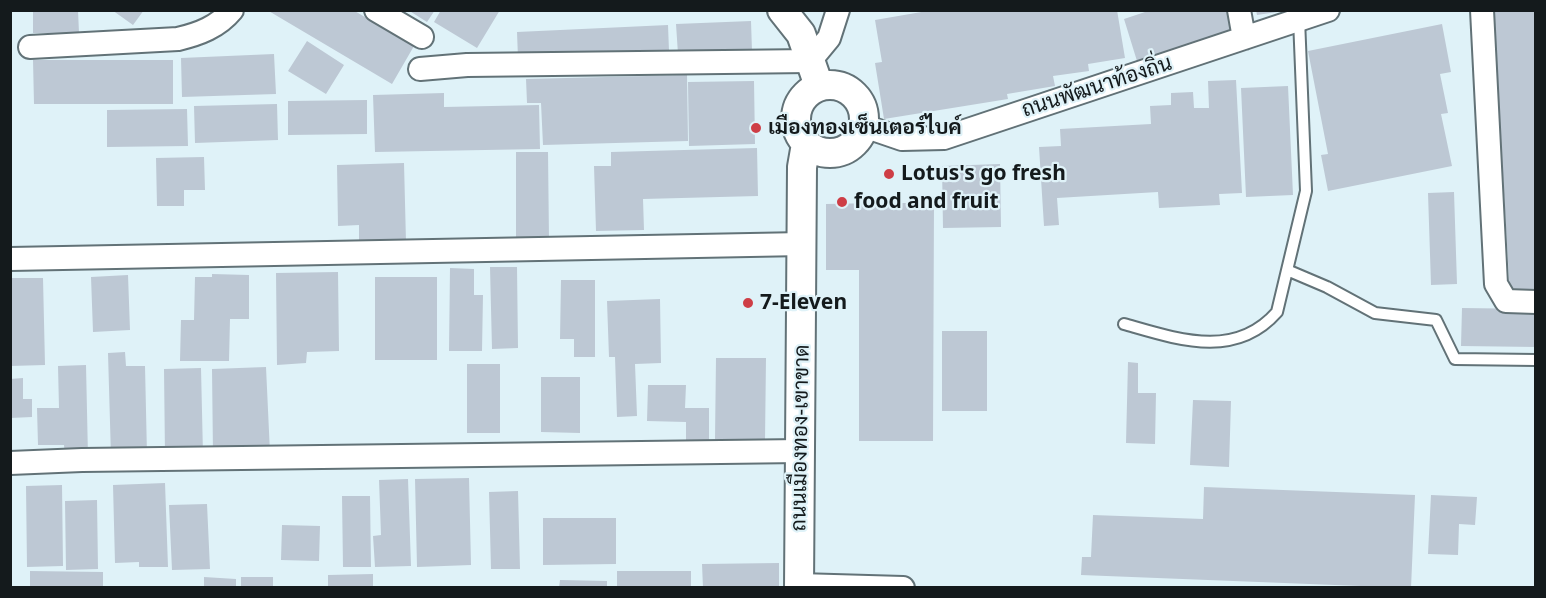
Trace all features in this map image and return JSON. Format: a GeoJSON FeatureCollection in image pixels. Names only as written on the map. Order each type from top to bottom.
{"type":"FeatureCollection","features":[{"type":"Feature","properties":{"kind":"street"},"geometry":{"type":"LineString","coordinates":[[376,10],[422,37]]}},
{"type":"Feature","properties":{"kind":"street"},"geometry":{"type":"LineString","coordinates":[[782,10],[801,34],[815,73]]}},
{"type":"Feature","properties":{"kind":"street"},"geometry":{"type":"LineString","coordinates":[[1239,10],[1244,38]]}},
{"type":"Feature","properties":{"kind":"street","name":"ถนนพัฒนาท้องถิ่น"},"geometry":{"type":"LineString","coordinates":[[864,126],[902,139],[944,138],[1328,10]]}},
{"type":"Feature","properties":{"kind":"street"},"geometry":{"type":"LineString","coordinates":[[1482,10],[1496,284],[1506,301],[1536,302]]}},
{"type":"Feature","properties":{"kind":"street"},"geometry":{"type":"LineString","coordinates":[[420,69],[467,65],[815,73],[854,93],[863,108],[864,126],[856,142],[840,152],[822,153],[806,144],[797,129],[796,111],[815,73],[829,38],[844,12]]}},
{"type":"Feature","properties":{"kind":"street"},"geometry":{"type":"LineString","coordinates":[[30,47],[178,39],[199,34],[222,14]]}},
{"type":"Feature","properties":{"kind":"street","name":"ถนนเมืองทอง-เขาขาด"},"geometry":{"type":"LineString","coordinates":[[799,586],[804,244],[802,167],[806,144]]}},
{"type":"Feature","properties":{"kind":"street"},"geometry":{"type":"LineString","coordinates":[[10,259],[804,244]]}},
{"type":"Feature","properties":{"kind":"street"},"geometry":{"type":"LineString","coordinates":[[10,463],[82,460],[801,452]]}},
{"type":"Feature","properties":{"kind":"street"},"geometry":{"type":"LineString","coordinates":[[799,586],[903,588]]}},
{"type":"Feature","properties":{"kind":"lane"},"geometry":{"type":"LineString","coordinates":[[1124,324],[1206,342],[1239,340],[1265,326],[1277,312],[1306,191],[1299,19]]}},
{"type":"Feature","properties":{"kind":"lane"},"geometry":{"type":"LineString","coordinates":[[1287,270],[1328,286],[1376,313],[1436,320],[1455,359],[1536,360]]}},
{"type":"Feature","properties":{"kind":"building"},"geometry":{"type":"Polygon","coordinates":[[[33,10],[78,10],[79,33],[33,33],[33,10]]]}},
{"type":"Feature","properties":{"kind":"building"},"geometry":{"type":"Polygon","coordinates":[[[112,10],[144,10],[133,25],[112,10]]]}},
{"type":"Feature","properties":{"kind":"building"},"geometry":{"type":"Polygon","coordinates":[[[267,10],[353,10],[414,46],[392,84],[267,10]]]}},
{"type":"Feature","properties":{"kind":"building"},"geometry":{"type":"Polygon","coordinates":[[[408,10],[435,10],[427,22],[408,10]]]}},
{"type":"Feature","properties":{"kind":"building"},"geometry":{"type":"Polygon","coordinates":[[[441,10],[500,10],[477,48],[434,22],[441,10]]]}},
{"type":"Feature","properties":{"kind":"building"},"geometry":{"type":"Polygon","coordinates":[[[933,10],[1117,10],[1125,58],[1088,64],[1089,71],[1053,76],[1055,86],[1007,94],[1008,99],[884,119],[875,63],[882,62],[875,20],[933,10]]]}},
{"type":"Feature","properties":{"kind":"building"},"geometry":{"type":"Polygon","coordinates":[[[1151,10],[1228,10],[1234,30],[1137,61],[1124,19],[1151,10]]]}},
{"type":"Feature","properties":{"kind":"building"},"geometry":{"type":"Polygon","coordinates":[[[1256,10],[1277,10],[1277,12],[1257,15],[1256,10]]]}},
{"type":"Feature","properties":{"kind":"building"},"geometry":{"type":"Polygon","coordinates":[[[1493,10],[1536,10],[1536,293],[1510,295],[1493,10]]]}},
{"type":"Feature","properties":{"kind":"building"},"geometry":{"type":"Polygon","coordinates":[[[751,21],[752,51],[678,54],[676,24],[751,21]]]}},
{"type":"Feature","properties":{"kind":"building"},"geometry":{"type":"Polygon","coordinates":[[[1442,24],[1451,72],[1440,74],[1448,113],[1441,114],[1452,166],[1328,191],[1321,155],[1328,154],[1308,51],[1442,24]]]}},
{"type":"Feature","properties":{"kind":"building"},"geometry":{"type":"Polygon","coordinates":[[[668,25],[669,51],[518,58],[517,32],[668,25]]]}},
{"type":"Feature","properties":{"kind":"building"},"geometry":{"type":"Polygon","coordinates":[[[307,41],[344,65],[326,94],[288,71],[307,41]]]}},
{"type":"Feature","properties":{"kind":"building"},"geometry":{"type":"Polygon","coordinates":[[[274,54],[276,94],[182,97],[181,58],[274,54]]]}},
{"type":"Feature","properties":{"kind":"building"},"geometry":{"type":"Polygon","coordinates":[[[33,60],[173,60],[173,104],[34,104],[33,60]]]}},
{"type":"Feature","properties":{"kind":"building"},"geometry":{"type":"Polygon","coordinates":[[[687,75],[688,141],[543,145],[541,103],[527,103],[526,79],[687,75]]]}},
{"type":"Feature","properties":{"kind":"building"},"geometry":{"type":"Polygon","coordinates":[[[1236,80],[1242,193],[1219,194],[1220,205],[1159,208],[1158,192],[1057,198],[1059,225],[1044,226],[1039,147],[1061,146],[1060,129],[1151,124],[1150,106],[1171,105],[1171,93],[1193,92],[1194,108],[1209,108],[1208,81],[1236,80]]]}},
{"type":"Feature","properties":{"kind":"building"},"geometry":{"type":"Polygon","coordinates":[[[754,81],[755,144],[689,146],[688,82],[754,81]]]}},
{"type":"Feature","properties":{"kind":"building"},"geometry":{"type":"Polygon","coordinates":[[[1288,86],[1293,195],[1246,197],[1241,88],[1288,86]]]}},
{"type":"Feature","properties":{"kind":"building"},"geometry":{"type":"Polygon","coordinates":[[[444,93],[444,107],[539,105],[540,149],[375,152],[373,95],[444,93]]]}},
{"type":"Feature","properties":{"kind":"building"},"geometry":{"type":"Polygon","coordinates":[[[367,100],[367,134],[288,135],[288,101],[367,100]]]}},
{"type":"Feature","properties":{"kind":"building"},"geometry":{"type":"Polygon","coordinates":[[[277,104],[278,140],[195,143],[194,106],[277,104]]]}},
{"type":"Feature","properties":{"kind":"building"},"geometry":{"type":"Polygon","coordinates":[[[187,109],[188,146],[107,147],[107,110],[187,109]]]}},
{"type":"Feature","properties":{"kind":"building"},"geometry":{"type":"Polygon","coordinates":[[[757,148],[758,196],[643,199],[644,230],[596,231],[594,166],[611,166],[611,152],[757,148]]]}},
{"type":"Feature","properties":{"kind":"building"},"geometry":{"type":"Polygon","coordinates":[[[516,152],[548,152],[549,240],[516,240],[516,152]]]}},
{"type":"Feature","properties":{"kind":"building"},"geometry":{"type":"Polygon","coordinates":[[[204,157],[205,190],[184,190],[184,206],[157,206],[156,158],[204,157]]]}},
{"type":"Feature","properties":{"kind":"building"},"geometry":{"type":"Polygon","coordinates":[[[404,163],[406,242],[359,243],[359,225],[338,226],[337,165],[404,163]]]}},
{"type":"Feature","properties":{"kind":"building"},"geometry":{"type":"Polygon","coordinates":[[[1000,164],[1001,227],[943,228],[942,166],[1000,164]]]}},
{"type":"Feature","properties":{"kind":"building"},"geometry":{"type":"Polygon","coordinates":[[[1454,192],[1457,284],[1431,285],[1428,193],[1454,192]]]}},
{"type":"Feature","properties":{"kind":"building"},"geometry":{"type":"Polygon","coordinates":[[[934,203],[933,441],[859,441],[859,270],[826,270],[826,204],[934,203]]]}},
{"type":"Feature","properties":{"kind":"building"},"geometry":{"type":"Polygon","coordinates":[[[490,267],[517,267],[518,348],[492,349],[490,267]]]}},
{"type":"Feature","properties":{"kind":"building"},"geometry":{"type":"Polygon","coordinates":[[[450,268],[474,269],[474,295],[483,295],[482,351],[449,351],[450,268]]]}},
{"type":"Feature","properties":{"kind":"building"},"geometry":{"type":"Polygon","coordinates":[[[338,272],[339,351],[307,352],[306,363],[277,365],[276,273],[338,272]]]}},
{"type":"Feature","properties":{"kind":"building"},"geometry":{"type":"Polygon","coordinates":[[[212,274],[249,275],[249,319],[230,319],[229,361],[180,361],[181,320],[194,320],[195,277],[212,277],[212,274]]]}},
{"type":"Feature","properties":{"kind":"building"},"geometry":{"type":"Polygon","coordinates":[[[128,275],[130,330],[93,332],[91,277],[128,275]]]}},
{"type":"Feature","properties":{"kind":"building"},"geometry":{"type":"Polygon","coordinates":[[[375,277],[437,277],[437,360],[375,360],[375,277]]]}},
{"type":"Feature","properties":{"kind":"building"},"geometry":{"type":"Polygon","coordinates":[[[10,278],[43,278],[45,365],[10,366],[10,278]]]}},
{"type":"Feature","properties":{"kind":"building"},"geometry":{"type":"Polygon","coordinates":[[[561,280],[595,280],[595,357],[574,357],[574,339],[560,339],[561,280]]]}},
{"type":"Feature","properties":{"kind":"building"},"geometry":{"type":"Polygon","coordinates":[[[660,299],[661,363],[635,364],[637,416],[617,417],[615,357],[609,357],[607,301],[660,299]]]}},
{"type":"Feature","properties":{"kind":"building"},"geometry":{"type":"Polygon","coordinates":[[[1462,308],[1536,309],[1536,347],[1461,346],[1462,308]]]}},
{"type":"Feature","properties":{"kind":"building"},"geometry":{"type":"Polygon","coordinates":[[[942,331],[987,331],[987,411],[942,411],[942,331]]]}},
{"type":"Feature","properties":{"kind":"building"},"geometry":{"type":"Polygon","coordinates":[[[125,352],[126,366],[145,366],[147,455],[111,457],[108,353],[125,352]]]}},
{"type":"Feature","properties":{"kind":"building"},"geometry":{"type":"Polygon","coordinates":[[[716,358],[766,358],[765,440],[715,439],[716,358]]]}},
{"type":"Feature","properties":{"kind":"building"},"geometry":{"type":"Polygon","coordinates":[[[1128,362],[1138,363],[1138,393],[1156,393],[1155,444],[1126,443],[1128,362]]]}},
{"type":"Feature","properties":{"kind":"building"},"geometry":{"type":"Polygon","coordinates":[[[467,364],[500,364],[500,433],[467,433],[467,364]]]}},
{"type":"Feature","properties":{"kind":"building"},"geometry":{"type":"Polygon","coordinates":[[[86,365],[88,457],[65,457],[64,445],[38,445],[37,408],[59,408],[58,366],[86,365]]]}},
{"type":"Feature","properties":{"kind":"building"},"geometry":{"type":"Polygon","coordinates":[[[266,367],[270,453],[213,455],[212,369],[266,367]]]}},
{"type":"Feature","properties":{"kind":"building"},"geometry":{"type":"Polygon","coordinates":[[[201,368],[203,455],[165,456],[164,369],[201,368]]]}},
{"type":"Feature","properties":{"kind":"building"},"geometry":{"type":"Polygon","coordinates":[[[541,377],[580,377],[580,433],[541,432],[541,377]]]}},
{"type":"Feature","properties":{"kind":"building"},"geometry":{"type":"Polygon","coordinates":[[[23,378],[23,399],[32,399],[32,417],[10,418],[10,379],[23,378]]]}},
{"type":"Feature","properties":{"kind":"building"},"geometry":{"type":"Polygon","coordinates":[[[648,385],[686,385],[685,408],[709,408],[709,448],[686,447],[686,422],[647,421],[648,385]]]}},
{"type":"Feature","properties":{"kind":"building"},"geometry":{"type":"Polygon","coordinates":[[[1193,400],[1231,401],[1229,467],[1190,465],[1193,400]]]}},
{"type":"Feature","properties":{"kind":"building"},"geometry":{"type":"Polygon","coordinates":[[[469,478],[471,565],[417,567],[415,479],[469,478]]]}},
{"type":"Feature","properties":{"kind":"building"},"geometry":{"type":"Polygon","coordinates":[[[408,479],[411,566],[375,567],[373,536],[381,535],[379,480],[408,479]]]}},
{"type":"Feature","properties":{"kind":"building"},"geometry":{"type":"Polygon","coordinates":[[[165,483],[168,567],[139,567],[139,562],[115,563],[113,485],[165,483]]]}},
{"type":"Feature","properties":{"kind":"building"},"geometry":{"type":"Polygon","coordinates":[[[62,485],[63,566],[27,567],[26,486],[62,485]]]}},
{"type":"Feature","properties":{"kind":"building"},"geometry":{"type":"Polygon","coordinates":[[[1204,487],[1415,495],[1411,588],[1081,575],[1082,557],[1091,557],[1093,515],[1203,519],[1204,487]]]}},
{"type":"Feature","properties":{"kind":"building"},"geometry":{"type":"Polygon","coordinates":[[[518,491],[520,569],[491,569],[489,492],[518,491]]]}},
{"type":"Feature","properties":{"kind":"building"},"geometry":{"type":"Polygon","coordinates":[[[1431,495],[1477,497],[1475,525],[1459,524],[1458,555],[1428,554],[1431,495]]]}},
{"type":"Feature","properties":{"kind":"building"},"geometry":{"type":"Polygon","coordinates":[[[342,496],[370,496],[371,567],[343,567],[342,496]]]}},
{"type":"Feature","properties":{"kind":"building"},"geometry":{"type":"Polygon","coordinates":[[[97,500],[98,569],[66,570],[65,501],[97,500]]]}},
{"type":"Feature","properties":{"kind":"building"},"geometry":{"type":"Polygon","coordinates":[[[207,504],[210,569],[172,570],[169,505],[207,504]]]}},
{"type":"Feature","properties":{"kind":"building"},"geometry":{"type":"Polygon","coordinates":[[[543,518],[616,518],[616,564],[543,565],[543,518]]]}},
{"type":"Feature","properties":{"kind":"building"},"geometry":{"type":"Polygon","coordinates":[[[282,525],[320,526],[319,561],[281,560],[282,525]]]}},
{"type":"Feature","properties":{"kind":"building"},"geometry":{"type":"Polygon","coordinates":[[[779,563],[779,588],[703,588],[702,564],[779,563]]]}},
{"type":"Feature","properties":{"kind":"building"},"geometry":{"type":"Polygon","coordinates":[[[30,571],[103,572],[103,588],[30,588],[30,571]]]}},
{"type":"Feature","properties":{"kind":"building"},"geometry":{"type":"Polygon","coordinates":[[[617,571],[691,571],[691,588],[617,588],[617,571]]]}},
{"type":"Feature","properties":{"kind":"building"},"geometry":{"type":"Polygon","coordinates":[[[373,574],[373,588],[328,588],[328,575],[373,574]]]}},
{"type":"Feature","properties":{"kind":"building"},"geometry":{"type":"Polygon","coordinates":[[[204,577],[236,579],[236,588],[204,588],[204,577]]]}},
{"type":"Feature","properties":{"kind":"building"},"geometry":{"type":"Polygon","coordinates":[[[241,577],[273,577],[273,588],[241,588],[241,577]]]}},
{"type":"Feature","properties":{"kind":"building"},"geometry":{"type":"Polygon","coordinates":[[[560,580],[607,581],[607,588],[559,588],[560,580]]]}},
{"type":"Feature","properties":{"kind":"place","name":"เมืองทองเซ็นเตอร์ไบค์"},"geometry":{"type":"Point","coordinates":[756,128]}},
{"type":"Feature","properties":{"kind":"place","name":"Lotus's go fresh"},"geometry":{"type":"Point","coordinates":[889,174]}},
{"type":"Feature","properties":{"kind":"place","name":"food and fruit"},"geometry":{"type":"Point","coordinates":[842,202]}},
{"type":"Feature","properties":{"kind":"place","name":"7-Eleven"},"geometry":{"type":"Point","coordinates":[748,303]}}]}
